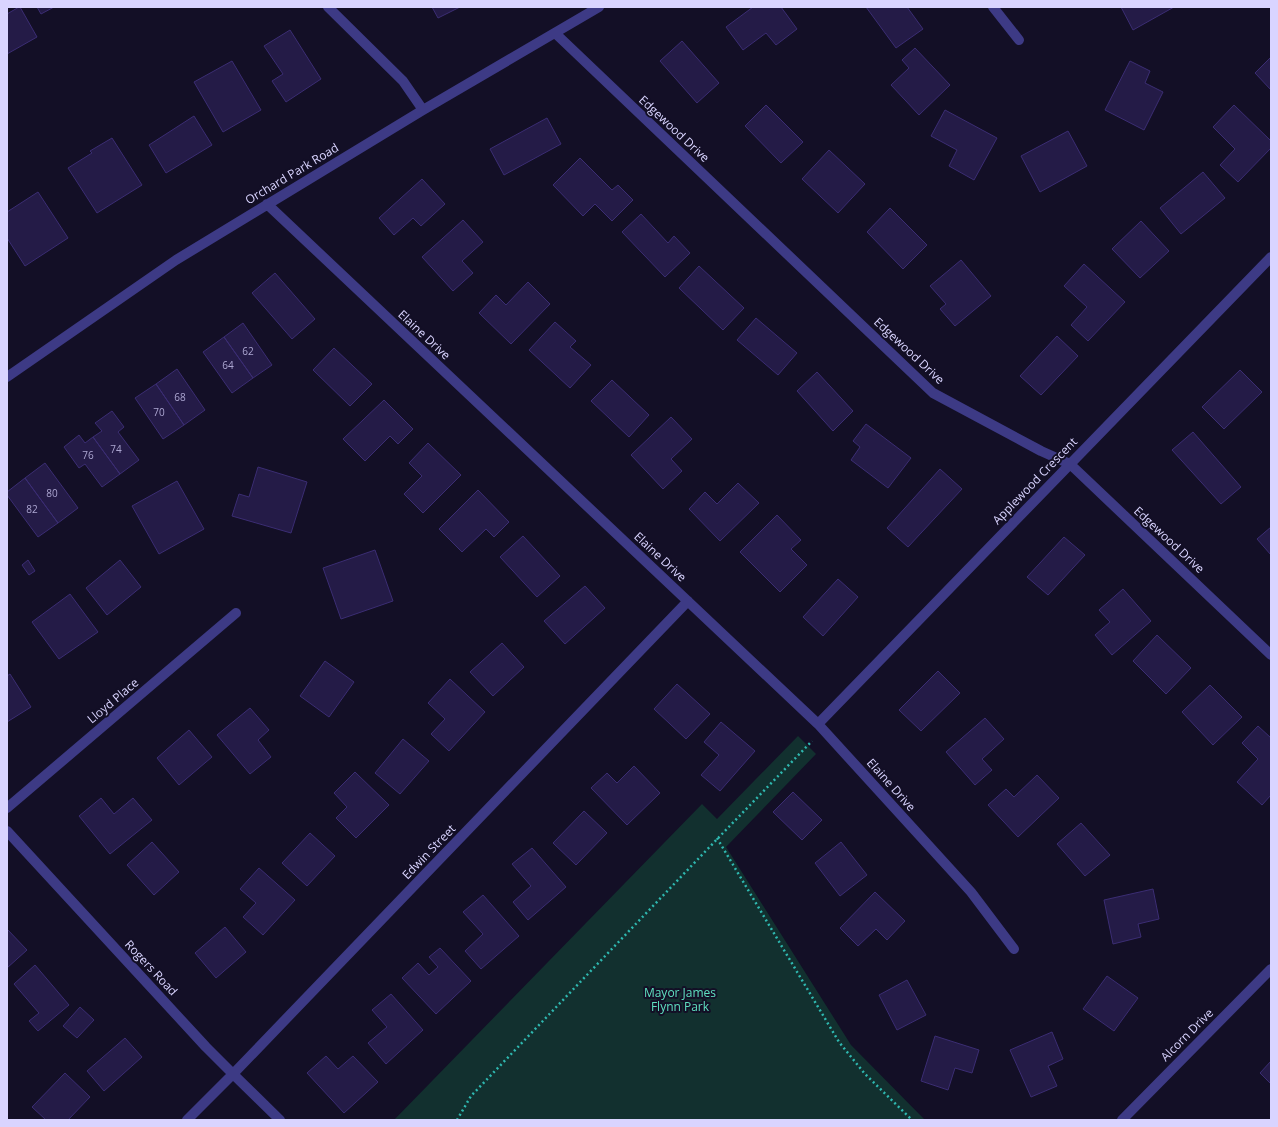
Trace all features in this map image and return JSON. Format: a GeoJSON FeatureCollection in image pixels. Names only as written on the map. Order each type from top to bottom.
{"type":"FeatureCollection","features":[{"type":"Feature","properties":{"kind":"street"},"geometry":{"type":"LineString","coordinates":[[328,7],[403,81],[423,110]]}},
{"type":"Feature","properties":{"kind":"street","name":"Orchard Park Road"},"geometry":{"type":"LineString","coordinates":[[7,377],[176,260],[423,110],[599,7]]}},
{"type":"Feature","properties":{"kind":"street"},"geometry":{"type":"LineString","coordinates":[[993,7],[1019,40]]}},
{"type":"Feature","properties":{"kind":"street","name":"Edgewood Drive"},"geometry":{"type":"LineString","coordinates":[[554,33],[933,393],[1041,451],[1070,464],[1271,654]]}},
{"type":"Feature","properties":{"kind":"street","name":"Elaine Drive"},"geometry":{"type":"LineString","coordinates":[[267,204],[821,727],[971,892],[1014,949]]}},
{"type":"Feature","properties":{"kind":"street","name":"Applewood Crescent"},"geometry":{"type":"LineString","coordinates":[[821,727],[1070,464],[1271,257]]}},
{"type":"Feature","properties":{"kind":"street","name":"Edwin Street"},"geometry":{"type":"LineString","coordinates":[[187,1120],[688,601]]}},
{"type":"Feature","properties":{"kind":"street","name":"Lloyd Place"},"geometry":{"type":"LineString","coordinates":[[7,808],[236,613]]}},
{"type":"Feature","properties":{"kind":"street","name":"Rogers Road"},"geometry":{"type":"LineString","coordinates":[[7,831],[233,1074],[280,1120]]}},
{"type":"Feature","properties":{"kind":"street","name":"Alcorn Drive"},"geometry":{"type":"LineString","coordinates":[[1122,1120],[1271,969]]}},
{"type":"Feature","properties":{"kind":"path"},"geometry":{"type":"LineString","coordinates":[[457,1120],[471,1096],[821,727]]}},
{"type":"Feature","properties":{"kind":"path"},"geometry":{"type":"LineString","coordinates":[[717,838],[839,1042],[865,1074],[912,1120]]}},
{"type":"Feature","properties":{"kind":"green space","name":"Mayor James Flynn Park"},"geometry":{"type":"Polygon","coordinates":[[[798,736],[816,754],[726,847],[851,1045],[925,1120],[394,1120],[702,804],[717,819],[798,736]]]}},
{"type":"Feature","properties":{"kind":"building"},"geometry":{"type":"Polygon","coordinates":[[[19,7],[37,37],[7,54],[7,14],[19,7]]]}},
{"type":"Feature","properties":{"kind":"building"},"geometry":{"type":"Polygon","coordinates":[[[37,7],[54,7],[41,14],[37,7]]]}},
{"type":"Feature","properties":{"kind":"building"},"geometry":{"type":"Polygon","coordinates":[[[432,7],[460,7],[438,18],[432,7]]]}},
{"type":"Feature","properties":{"kind":"building"},"geometry":{"type":"Polygon","coordinates":[[[753,7],[781,7],[797,29],[776,45],[766,33],[743,50],[726,27],[753,7]]]}},
{"type":"Feature","properties":{"kind":"building"},"geometry":{"type":"Polygon","coordinates":[[[866,7],[907,7],[923,29],[896,48],[866,7]]]}},
{"type":"Feature","properties":{"kind":"building"},"geometry":{"type":"Polygon","coordinates":[[[1121,7],[1174,7],[1133,30],[1121,7]]]}},
{"type":"Feature","properties":{"kind":"building"},"geometry":{"type":"Polygon","coordinates":[[[290,30],[321,79],[286,102],[272,81],[283,74],[264,46],[290,30]]]}},
{"type":"Feature","properties":{"kind":"building"},"geometry":{"type":"Polygon","coordinates":[[[682,41],[719,83],[697,103],[660,61],[682,41]]]}},
{"type":"Feature","properties":{"kind":"building"},"geometry":{"type":"Polygon","coordinates":[[[915,48],[950,85],[919,115],[891,85],[909,68],[902,60],[915,48]]]}},
{"type":"Feature","properties":{"kind":"building"},"geometry":{"type":"Polygon","coordinates":[[[1271,57],[1271,90],[1255,73],[1271,57]]]}},
{"type":"Feature","properties":{"kind":"building"},"geometry":{"type":"Polygon","coordinates":[[[232,61],[261,110],[223,132],[194,82],[232,61]]]}},
{"type":"Feature","properties":{"kind":"building"},"geometry":{"type":"Polygon","coordinates":[[[1130,61],[1150,71],[1145,83],[1163,92],[1144,130],[1105,110],[1130,61]]]}},
{"type":"Feature","properties":{"kind":"building"},"geometry":{"type":"Polygon","coordinates":[[[766,105],[803,142],[781,163],[745,126],[766,105]]]}},
{"type":"Feature","properties":{"kind":"building"},"geometry":{"type":"Polygon","coordinates":[[[1234,105],[1271,141],[1271,148],[1238,182],[1220,165],[1235,149],[1213,127],[1234,105]]]}},
{"type":"Feature","properties":{"kind":"building"},"geometry":{"type":"Polygon","coordinates":[[[945,110],[997,138],[974,180],[949,166],[957,150],[931,136],[945,110]]]}},
{"type":"Feature","properties":{"kind":"building"},"geometry":{"type":"Polygon","coordinates":[[[194,116],[212,145],[166,173],[149,145],[194,116]]]}},
{"type":"Feature","properties":{"kind":"building"},"geometry":{"type":"Polygon","coordinates":[[[547,118],[561,144],[504,175],[490,149],[547,118]]]}},
{"type":"Feature","properties":{"kind":"building"},"geometry":{"type":"Polygon","coordinates":[[[1068,131],[1087,166],[1040,192],[1021,156],[1068,131]]]}},
{"type":"Feature","properties":{"kind":"building"},"geometry":{"type":"Polygon","coordinates":[[[112,138],[142,185],[97,213],[68,168],[92,153],[90,151],[112,138]]]}},
{"type":"Feature","properties":{"kind":"building"},"geometry":{"type":"Polygon","coordinates":[[[829,150],[865,184],[838,213],[802,179],[829,150]]]}},
{"type":"Feature","properties":{"kind":"building"},"geometry":{"type":"Polygon","coordinates":[[[580,158],[612,190],[618,185],[633,200],[612,221],[595,204],[583,216],[553,185],[580,158]]]}},
{"type":"Feature","properties":{"kind":"building"},"geometry":{"type":"Polygon","coordinates":[[[1203,172],[1225,198],[1181,234],[1160,208],[1203,172]]]}},
{"type":"Feature","properties":{"kind":"building"},"geometry":{"type":"Polygon","coordinates":[[[422,179],[445,204],[421,226],[413,218],[394,235],[379,218],[422,179]]]}},
{"type":"Feature","properties":{"kind":"building"},"geometry":{"type":"Polygon","coordinates":[[[38,192],[68,238],[25,266],[7,238],[7,212],[38,192]]]}},
{"type":"Feature","properties":{"kind":"building"},"geometry":{"type":"Polygon","coordinates":[[[890,208],[927,245],[903,269],[867,232],[890,208]]]}},
{"type":"Feature","properties":{"kind":"building"},"geometry":{"type":"Polygon","coordinates":[[[641,214],[668,243],[674,236],[690,253],[665,277],[622,232],[641,214]]]}},
{"type":"Feature","properties":{"kind":"building"},"geometry":{"type":"Polygon","coordinates":[[[463,220],[483,242],[462,261],[473,273],[453,291],[422,257],[463,220]]]}},
{"type":"Feature","properties":{"kind":"building"},"geometry":{"type":"Polygon","coordinates":[[[1141,221],[1169,251],[1140,278],[1112,249],[1141,221]]]}},
{"type":"Feature","properties":{"kind":"building"},"geometry":{"type":"Polygon","coordinates":[[[961,260],[991,296],[955,326],[940,309],[946,304],[930,286],[961,260]]]}},
{"type":"Feature","properties":{"kind":"building"},"geometry":{"type":"Polygon","coordinates":[[[1084,264],[1125,302],[1088,341],[1071,325],[1087,307],[1064,286],[1084,264]]]}},
{"type":"Feature","properties":{"kind":"building"},"geometry":{"type":"Polygon","coordinates":[[[699,266],[744,308],[723,330],[679,288],[699,266]]]}},
{"type":"Feature","properties":{"kind":"building"},"geometry":{"type":"Polygon","coordinates":[[[275,273],[315,319],[292,339],[252,293],[275,273]]]}},
{"type":"Feature","properties":{"kind":"building"},"geometry":{"type":"Polygon","coordinates":[[[528,282],[550,304],[511,344],[479,313],[496,295],[506,305],[528,282]]]}},
{"type":"Feature","properties":{"kind":"building"},"geometry":{"type":"Polygon","coordinates":[[[756,318],[797,353],[778,375],[737,340],[756,318]]]}},
{"type":"Feature","properties":{"kind":"building"},"geometry":{"type":"Polygon","coordinates":[[[555,322],[576,341],[570,347],[591,365],[570,388],[529,350],[555,322]]]}},
{"type":"Feature","properties":{"kind":"building"},"geometry":{"type":"Polygon","coordinates":[[[243,323],[272,365],[253,378],[224,337],[243,323]]]}},
{"type":"Feature","properties":{"kind":"building"},"geometry":{"type":"Polygon","coordinates":[[[1057,336],[1078,356],[1041,395],[1020,376],[1057,336]]]}},
{"type":"Feature","properties":{"kind":"building"},"geometry":{"type":"Polygon","coordinates":[[[224,337],[253,378],[232,393],[203,352],[224,337]]]}},
{"type":"Feature","properties":{"kind":"building"},"geometry":{"type":"Polygon","coordinates":[[[334,348],[372,384],[350,406],[313,370],[334,348]]]}},
{"type":"Feature","properties":{"kind":"building"},"geometry":{"type":"Polygon","coordinates":[[[177,369],[205,410],[184,425],[156,384],[177,369]]]}},
{"type":"Feature","properties":{"kind":"building"},"geometry":{"type":"Polygon","coordinates":[[[1240,370],[1262,392],[1224,429],[1202,407],[1240,370]]]}},
{"type":"Feature","properties":{"kind":"building"},"geometry":{"type":"Polygon","coordinates":[[[817,372],[853,411],[833,431],[797,391],[817,372]]]}},
{"type":"Feature","properties":{"kind":"building"},"geometry":{"type":"Polygon","coordinates":[[[612,380],[649,415],[629,437],[591,401],[612,380]]]}},
{"type":"Feature","properties":{"kind":"building"},"geometry":{"type":"Polygon","coordinates":[[[156,384],[184,425],[163,439],[135,398],[156,384]]]}},
{"type":"Feature","properties":{"kind":"building"},"geometry":{"type":"Polygon","coordinates":[[[384,400],[413,429],[398,444],[390,436],[365,461],[343,439],[384,400]]]}},
{"type":"Feature","properties":{"kind":"building"},"geometry":{"type":"Polygon","coordinates":[[[112,411],[124,427],[118,432],[139,460],[120,474],[93,437],[102,431],[95,423],[112,411]]]}},
{"type":"Feature","properties":{"kind":"building"},"geometry":{"type":"Polygon","coordinates":[[[671,417],[692,439],[671,459],[682,471],[663,489],[631,455],[671,417]]]}},
{"type":"Feature","properties":{"kind":"building"},"geometry":{"type":"Polygon","coordinates":[[[866,424],[911,458],[888,488],[851,460],[860,447],[853,441],[866,424]]]}},
{"type":"Feature","properties":{"kind":"building"},"geometry":{"type":"Polygon","coordinates":[[[1193,432],[1241,487],[1221,504],[1172,450],[1193,432]]]}},
{"type":"Feature","properties":{"kind":"building"},"geometry":{"type":"Polygon","coordinates":[[[79,435],[85,443],[93,437],[120,474],[102,487],[85,464],[79,468],[64,447],[79,435]]]}},
{"type":"Feature","properties":{"kind":"building"},"geometry":{"type":"Polygon","coordinates":[[[428,443],[461,475],[423,513],[404,494],[422,476],[409,463],[428,443]]]}},
{"type":"Feature","properties":{"kind":"building"},"geometry":{"type":"Polygon","coordinates":[[[45,463],[78,508],[58,523],[25,478],[45,463]]]}},
{"type":"Feature","properties":{"kind":"building"},"geometry":{"type":"Polygon","coordinates":[[[258,467],[307,482],[291,533],[232,516],[239,494],[249,497],[258,467]]]}},
{"type":"Feature","properties":{"kind":"building"},"geometry":{"type":"Polygon","coordinates":[[[940,469],[962,489],[908,547],[887,528],[940,469]]]}},
{"type":"Feature","properties":{"kind":"building"},"geometry":{"type":"Polygon","coordinates":[[[25,478],[58,523],[38,537],[7,495],[7,492],[25,478]]]}},
{"type":"Feature","properties":{"kind":"building"},"geometry":{"type":"Polygon","coordinates":[[[177,481],[204,529],[159,554],[132,506],[177,481]]]}},
{"type":"Feature","properties":{"kind":"building"},"geometry":{"type":"Polygon","coordinates":[[[738,483],[759,503],[720,541],[689,509],[705,492],[717,504],[738,483]]]}},
{"type":"Feature","properties":{"kind":"building"},"geometry":{"type":"Polygon","coordinates":[[[478,490],[509,522],[494,537],[486,529],[462,552],[439,529],[478,490]]]}},
{"type":"Feature","properties":{"kind":"building"},"geometry":{"type":"Polygon","coordinates":[[[777,515],[801,540],[791,549],[807,565],[780,592],[740,552],[777,515]]]}},
{"type":"Feature","properties":{"kind":"building"},"geometry":{"type":"Polygon","coordinates":[[[1271,527],[1271,555],[1257,539],[1271,527]]]}},
{"type":"Feature","properties":{"kind":"building"},"geometry":{"type":"Polygon","coordinates":[[[523,536],[560,576],[537,597],[500,557],[523,536]]]}},
{"type":"Feature","properties":{"kind":"building"},"geometry":{"type":"Polygon","coordinates":[[[1064,537],[1085,555],[1048,595],[1027,577],[1064,537]]]}},
{"type":"Feature","properties":{"kind":"building"},"geometry":{"type":"Polygon","coordinates":[[[375,550],[393,601],[341,619],[323,568],[375,550]]]}},
{"type":"Feature","properties":{"kind":"building"},"geometry":{"type":"Polygon","coordinates":[[[28,560],[35,571],[29,575],[22,565],[28,560]]]}},
{"type":"Feature","properties":{"kind":"building"},"geometry":{"type":"Polygon","coordinates":[[[120,560],[141,587],[107,615],[86,588],[120,560]]]}},
{"type":"Feature","properties":{"kind":"building"},"geometry":{"type":"Polygon","coordinates":[[[838,579],[858,597],[823,636],[803,617],[838,579]]]}},
{"type":"Feature","properties":{"kind":"building"},"geometry":{"type":"Polygon","coordinates":[[[585,586],[605,608],[565,644],[544,621],[585,586]]]}},
{"type":"Feature","properties":{"kind":"building"},"geometry":{"type":"Polygon","coordinates":[[[1123,589],[1151,621],[1112,655],[1095,635],[1110,622],[1099,610],[1123,589]]]}},
{"type":"Feature","properties":{"kind":"building"},"geometry":{"type":"Polygon","coordinates":[[[70,594],[98,632],[59,659],[32,622],[70,594]]]}},
{"type":"Feature","properties":{"kind":"building"},"geometry":{"type":"Polygon","coordinates":[[[1157,635],[1191,668],[1166,694],[1133,661],[1157,635]]]}},
{"type":"Feature","properties":{"kind":"building"},"geometry":{"type":"Polygon","coordinates":[[[502,643],[524,667],[493,696],[470,672],[502,643]]]}},
{"type":"Feature","properties":{"kind":"building"},"geometry":{"type":"Polygon","coordinates":[[[325,661],[354,682],[329,717],[300,696],[325,661]]]}},
{"type":"Feature","properties":{"kind":"building"},"geometry":{"type":"Polygon","coordinates":[[[938,671],[960,693],[921,731],[899,710],[938,671]]]}},
{"type":"Feature","properties":{"kind":"building"},"geometry":{"type":"Polygon","coordinates":[[[10,674],[31,707],[7,722],[7,676],[10,674]]]}},
{"type":"Feature","properties":{"kind":"building"},"geometry":{"type":"Polygon","coordinates":[[[450,679],[485,712],[449,751],[431,734],[445,719],[428,703],[450,679]]]}},
{"type":"Feature","properties":{"kind":"building"},"geometry":{"type":"Polygon","coordinates":[[[677,684],[710,714],[686,739],[654,709],[677,684]]]}},
{"type":"Feature","properties":{"kind":"building"},"geometry":{"type":"Polygon","coordinates":[[[1210,685],[1242,717],[1213,745],[1182,712],[1210,685]]]}},
{"type":"Feature","properties":{"kind":"building"},"geometry":{"type":"Polygon","coordinates":[[[250,708],[269,730],[258,740],[271,757],[250,774],[217,735],[250,708]]]}},
{"type":"Feature","properties":{"kind":"building"},"geometry":{"type":"Polygon","coordinates":[[[985,718],[1004,739],[982,759],[992,770],[975,785],[946,752],[985,718]]]}},
{"type":"Feature","properties":{"kind":"building"},"geometry":{"type":"Polygon","coordinates":[[[721,722],[755,751],[720,791],[701,775],[719,755],[704,742],[721,722]]]}},
{"type":"Feature","properties":{"kind":"building"},"geometry":{"type":"Polygon","coordinates":[[[1258,726],[1271,738],[1271,795],[1262,805],[1237,782],[1258,759],[1242,743],[1258,726]]]}},
{"type":"Feature","properties":{"kind":"building"},"geometry":{"type":"Polygon","coordinates":[[[189,730],[212,757],[179,785],[157,758],[189,730]]]}},
{"type":"Feature","properties":{"kind":"building"},"geometry":{"type":"Polygon","coordinates":[[[403,739],[429,761],[400,794],[375,773],[403,739]]]}},
{"type":"Feature","properties":{"kind":"building"},"geometry":{"type":"Polygon","coordinates":[[[634,766],[660,793],[627,825],[591,788],[607,773],[617,783],[634,766]]]}},
{"type":"Feature","properties":{"kind":"building"},"geometry":{"type":"Polygon","coordinates":[[[355,772],[389,805],[356,838],[336,818],[347,807],[334,793],[355,772]]]}},
{"type":"Feature","properties":{"kind":"building"},"geometry":{"type":"Polygon","coordinates":[[[1037,775],[1059,798],[1018,837],[988,805],[1006,789],[1014,797],[1037,775]]]}},
{"type":"Feature","properties":{"kind":"building"},"geometry":{"type":"Polygon","coordinates":[[[793,792],[822,820],[802,840],[773,812],[793,792]]]}},
{"type":"Feature","properties":{"kind":"building"},"geometry":{"type":"Polygon","coordinates":[[[101,798],[114,814],[133,798],[152,820],[110,854],[79,816],[101,798]]]}},
{"type":"Feature","properties":{"kind":"building"},"geometry":{"type":"Polygon","coordinates":[[[584,811],[607,833],[576,865],[553,843],[584,811]]]}},
{"type":"Feature","properties":{"kind":"building"},"geometry":{"type":"Polygon","coordinates":[[[1081,823],[1110,855],[1085,876],[1057,844],[1081,823]]]}},
{"type":"Feature","properties":{"kind":"building"},"geometry":{"type":"Polygon","coordinates":[[[310,833],[335,856],[307,886],[282,863],[310,833]]]}},
{"type":"Feature","properties":{"kind":"building"},"geometry":{"type":"Polygon","coordinates":[[[152,842],[179,872],[154,895],[127,865],[152,842]]]}},
{"type":"Feature","properties":{"kind":"building"},"geometry":{"type":"Polygon","coordinates":[[[841,842],[867,875],[840,896],[815,863],[841,842]]]}},
{"type":"Feature","properties":{"kind":"building"},"geometry":{"type":"Polygon","coordinates":[[[532,848],[566,887],[528,920],[513,902],[531,886],[512,864],[532,848]]]}},
{"type":"Feature","properties":{"kind":"building"},"geometry":{"type":"Polygon","coordinates":[[[259,868],[295,900],[263,935],[243,917],[256,903],[240,889],[259,868]]]}},
{"type":"Feature","properties":{"kind":"building"},"geometry":{"type":"Polygon","coordinates":[[[1153,889],[1159,919],[1138,924],[1141,937],[1113,944],[1104,900],[1153,889]]]}},
{"type":"Feature","properties":{"kind":"building"},"geometry":{"type":"Polygon","coordinates":[[[875,892],[905,921],[887,940],[876,929],[858,946],[840,928],[875,892]]]}},
{"type":"Feature","properties":{"kind":"building"},"geometry":{"type":"Polygon","coordinates":[[[483,895],[519,936],[481,969],[465,951],[483,934],[463,912],[483,895]]]}},
{"type":"Feature","properties":{"kind":"building"},"geometry":{"type":"Polygon","coordinates":[[[225,927],[246,952],[216,978],[195,953],[225,927]]]}},
{"type":"Feature","properties":{"kind":"building"},"geometry":{"type":"Polygon","coordinates":[[[7,929],[27,950],[7,968],[7,929]]]}},
{"type":"Feature","properties":{"kind":"building"},"geometry":{"type":"Polygon","coordinates":[[[440,948],[471,981],[436,1014],[402,978],[418,963],[429,975],[438,967],[429,957],[440,948]]]}},
{"type":"Feature","properties":{"kind":"building"},"geometry":{"type":"Polygon","coordinates":[[[35,965],[69,1005],[38,1031],[29,1021],[39,1013],[14,984],[35,965]]]}},
{"type":"Feature","properties":{"kind":"building"},"geometry":{"type":"Polygon","coordinates":[[[1107,976],[1138,998],[1114,1031],[1083,1009],[1107,976]]]}},
{"type":"Feature","properties":{"kind":"building"},"geometry":{"type":"Polygon","coordinates":[[[907,980],[926,1015],[897,1030],[879,995],[907,980]]]}},
{"type":"Feature","properties":{"kind":"building"},"geometry":{"type":"Polygon","coordinates":[[[391,994],[423,1030],[386,1064],[368,1043],[387,1027],[372,1010],[391,994]]]}},
{"type":"Feature","properties":{"kind":"building"},"geometry":{"type":"Polygon","coordinates":[[[80,1007],[94,1020],[77,1038],[63,1026],[80,1007]]]}},
{"type":"Feature","properties":{"kind":"building"},"geometry":{"type":"Polygon","coordinates":[[[1052,1032],[1063,1059],[1048,1066],[1057,1086],[1031,1097],[1010,1050],[1052,1032]]]}},
{"type":"Feature","properties":{"kind":"building"},"geometry":{"type":"Polygon","coordinates":[[[935,1036],[979,1050],[972,1073],[955,1068],[948,1090],[921,1081],[935,1036]]]}},
{"type":"Feature","properties":{"kind":"building"},"geometry":{"type":"Polygon","coordinates":[[[125,1038],[142,1057],[104,1091],[87,1071],[125,1038]]]}},
{"type":"Feature","properties":{"kind":"building"},"geometry":{"type":"Polygon","coordinates":[[[326,1056],[338,1069],[353,1056],[378,1082],[344,1113],[307,1073],[326,1056]]]}},
{"type":"Feature","properties":{"kind":"building"},"geometry":{"type":"Polygon","coordinates":[[[1271,1061],[1271,1084],[1260,1073],[1271,1061]]]}},
{"type":"Feature","properties":{"kind":"building"},"geometry":{"type":"Polygon","coordinates":[[[65,1073],[90,1097],[68,1120],[46,1120],[32,1107],[65,1073]]]}}]}
